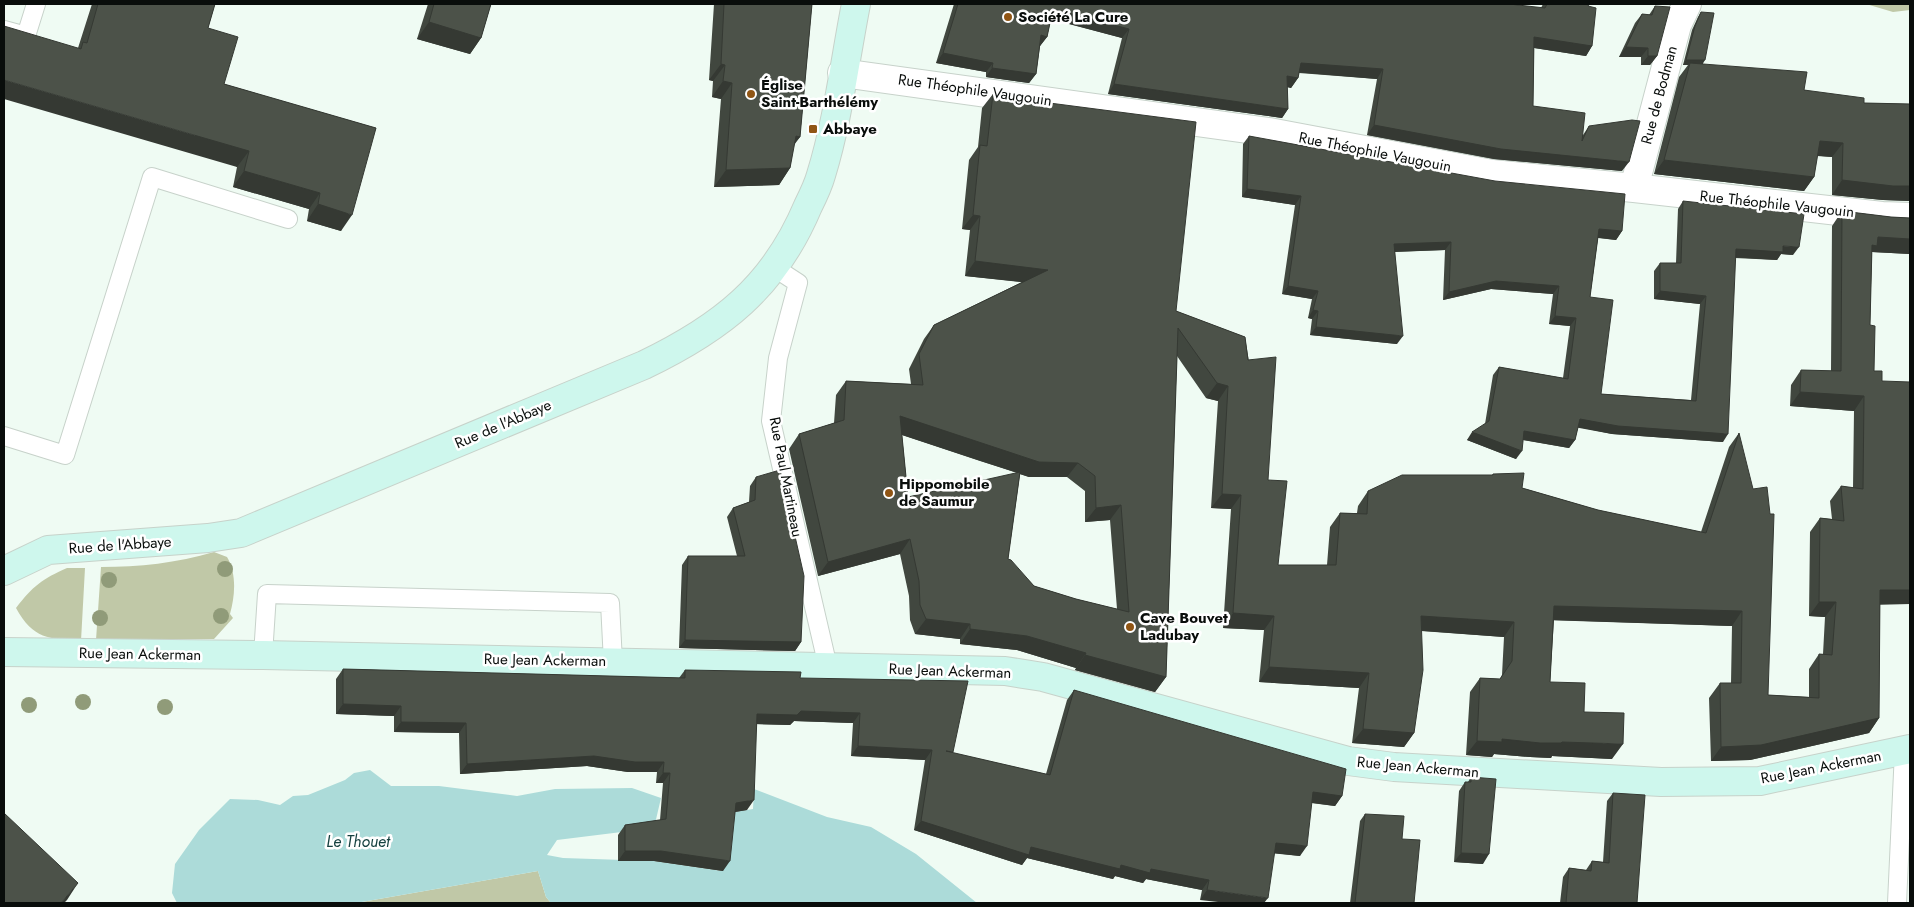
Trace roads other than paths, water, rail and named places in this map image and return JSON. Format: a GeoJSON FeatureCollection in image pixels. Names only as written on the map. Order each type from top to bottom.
{"type":"FeatureCollection","features":[{"type":"Feature","properties":{"kind":"main road","name":"Rue de l'Abbaye"},"geometry":{"type":"LineString","coordinates":[[4,571],[48,550],[208,538],[241,533],[634,369],[679,348],[718,323],[751,294],[775,268],[797,233],[821,176],[833,128],[856,4]]}},
{"type":"Feature","properties":{"kind":"main road","name":"Rue Jean Ackerman"},"geometry":{"type":"LineString","coordinates":[[4,652],[263,655],[1005,671],[1043,677],[1348,761],[1394,767],[1661,782],[1760,781],[1907,750]]}},
{"type":"Feature","properties":{"kind":"street","name":"Rue de Bodman"},"geometry":{"type":"LineString","coordinates":[[1634,188],[1677,25],[1687,4]]}},
{"type":"Feature","properties":{"kind":"street","name":"Rue Théophile Vaugouin"},"geometry":{"type":"LineString","coordinates":[[842,73],[1269,132],[1492,174],[1882,216],[1910,217]]}},
{"type":"Feature","properties":{"kind":"lane"},"geometry":{"type":"LineString","coordinates":[[4,30],[26,36],[36,4]]}},
{"type":"Feature","properties":{"kind":"lane"},"geometry":{"type":"LineString","coordinates":[[4,436],[65,455],[152,177],[288,219]]}},
{"type":"Feature","properties":{"kind":"lane","name":"Rue Paul Martineau"},"geometry":{"type":"LineString","coordinates":[[775,268],[798,284],[778,358],[771,421],[828,667]]}},
{"type":"Feature","properties":{"kind":"lane"},"geometry":{"type":"LineString","coordinates":[[263,655],[267,594],[610,603],[613,662]]}},
{"type":"Feature","properties":{"kind":"lane"},"geometry":{"type":"LineString","coordinates":[[1897,903],[1907,750]]}},
{"type":"Feature","properties":{"kind":"water","name":"Le Thouet"},"geometry":{"type":"Polygon","coordinates":[[[370,770],[391,786],[439,786],[517,796],[555,789],[632,788],[661,798],[654,828],[557,840],[547,855],[563,858],[654,861],[722,871],[729,813],[753,809],[754,789],[827,817],[871,827],[916,854],[977,903],[551,903],[546,897],[538,871],[356,903],[177,903],[172,893],[175,864],[199,830],[230,799],[258,800],[280,805],[293,796],[308,795],[345,780],[354,773],[370,770]]]}},
{"type":"Feature","properties":{"kind":"place","name":"Société La Cure"},"geometry":{"type":"Point","coordinates":[1008,17]}},
{"type":"Feature","properties":{"kind":"place","name":"Église Saint-Barthélémy"},"geometry":{"type":"Point","coordinates":[751,94]}},
{"type":"Feature","properties":{"kind":"place","name":"Abbaye"},"geometry":{"type":"Point","coordinates":[813,129]}},
{"type":"Feature","properties":{"kind":"place","name":"Hippomobile de Saumur"},"geometry":{"type":"Point","coordinates":[889,493]}},
{"type":"Feature","properties":{"kind":"place","name":"Cave Bouvet Ladubay"},"geometry":{"type":"Point","coordinates":[1130,627]}}]}
